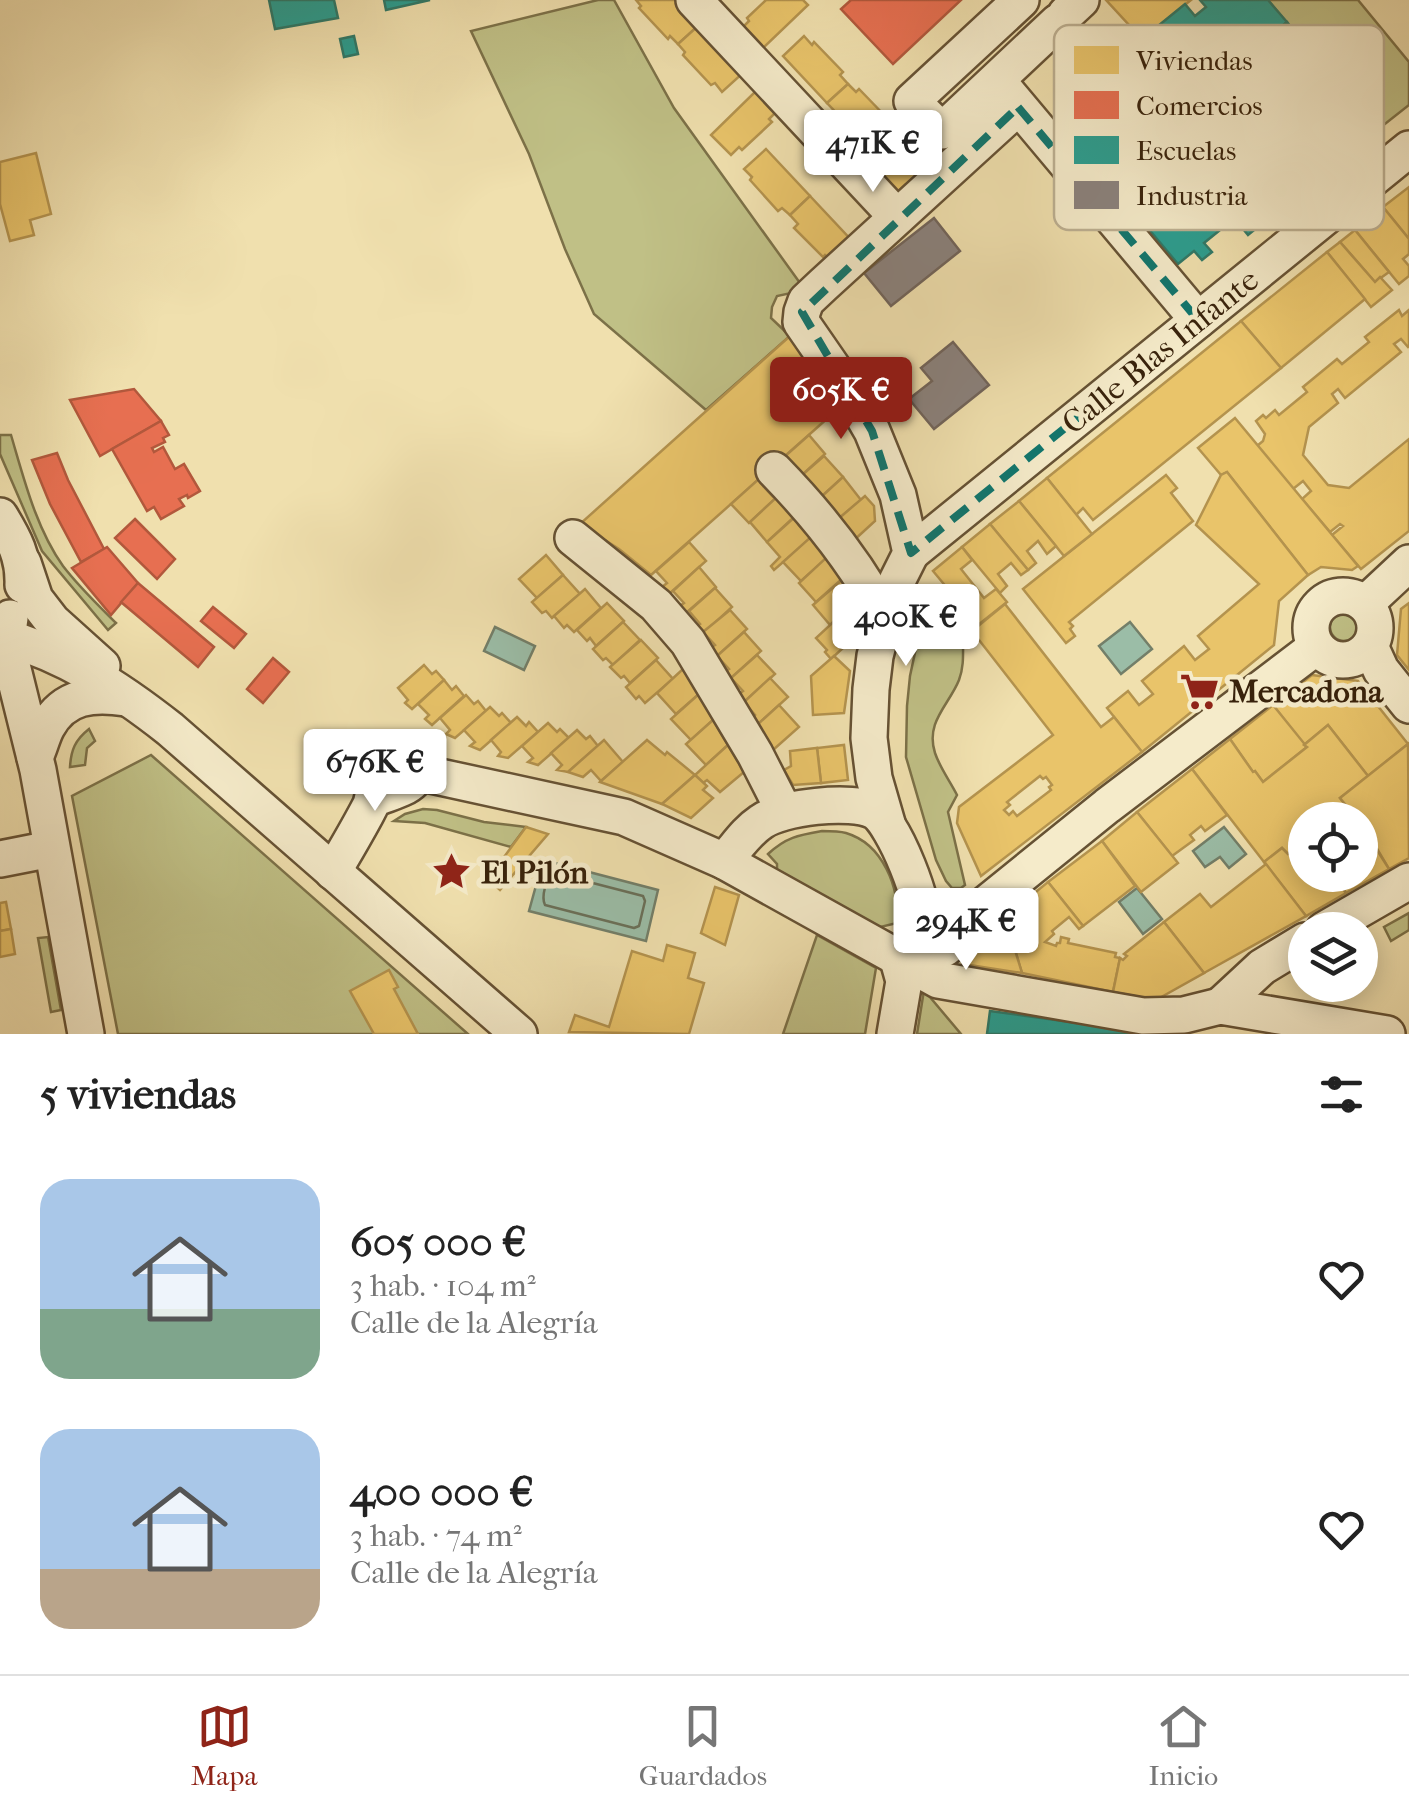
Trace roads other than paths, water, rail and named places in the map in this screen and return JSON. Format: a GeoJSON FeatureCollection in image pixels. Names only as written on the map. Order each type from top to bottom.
{"type":"FeatureCollection","features":[{"type":"Feature","properties":{"kind":"street"},"geometry":{"type":"LineString","coordinates":[[694,0],[897,217]]}},
{"type":"Feature","properties":{"kind":"street"},"geometry":{"type":"LineString","coordinates":[[1022,0],[1028,16],[1036,23],[1048,25],[1068,9],[942,131],[912,101],[1022,0]]}},
{"type":"Feature","properties":{"kind":"street"},"geometry":{"type":"LineString","coordinates":[[994,79],[1054,150]]}},
{"type":"Feature","properties":{"kind":"street"},"geometry":{"type":"LineString","coordinates":[[898,956],[914,945],[922,932],[920,902],[887,823],[864,793],[875,656],[897,581],[911,553],[898,494],[872,431],[850,392],[812,341],[801,322],[802,312],[806,301],[1018,107]]}},
{"type":"Feature","properties":{"kind":"street","name":"Calle Blas Infante"},"geometry":{"type":"LineString","coordinates":[[1384,169],[1409,149]]}},
{"type":"Feature","properties":{"kind":"street"},"geometry":{"type":"LineString","coordinates":[[1122,230],[1198,320]]}},
{"type":"Feature","properties":{"kind":"street","name":"Calle Blas Infante"},"geometry":{"type":"LineString","coordinates":[[911,553],[1309,230]]}},
{"type":"Feature","properties":{"kind":"street"},"geometry":{"type":"LineString","coordinates":[[774,470],[820,520],[885,617]]}},
{"type":"Feature","properties":{"kind":"street"},"geometry":{"type":"LineString","coordinates":[[0,516],[13,538],[35,599],[52,621],[133,700]]}},
{"type":"Feature","properties":{"kind":"street"},"geometry":{"type":"LineString","coordinates":[[573,538],[656,605],[688,642],[756,754],[784,811]]}},
{"type":"Feature","properties":{"kind":"street"},"geometry":{"type":"LineString","coordinates":[[23,563],[22,594],[4,629],[35,757],[86,1034]]}},
{"type":"Feature","properties":{"kind":"street"},"geometry":{"type":"LineString","coordinates":[[1365,604],[1409,563]]}},
{"type":"Feature","properties":{"kind":"street"},"geometry":{"type":"LineString","coordinates":[[1343,596],[1365,604],[1376,627],[1370,646],[1356,658],[1326,656],[1311,635],[1316,609],[1323,602],[1343,596]]}},
{"type":"Feature","properties":{"kind":"street"},"geometry":{"type":"LineString","coordinates":[[4,629],[65,659],[133,700],[170,728],[520,1034]]}},
{"type":"Feature","properties":{"kind":"street"},"geometry":{"type":"LineString","coordinates":[[1370,646],[1381,670],[1409,705]]}},
{"type":"Feature","properties":{"kind":"street"},"geometry":{"type":"LineString","coordinates":[[920,902],[942,916],[957,917],[986,903],[1316,647]]}},
{"type":"Feature","properties":{"kind":"street"},"geometry":{"type":"LineString","coordinates":[[35,757],[48,725],[76,699],[94,695],[133,700]]}},
{"type":"Feature","properties":{"kind":"street"},"geometry":{"type":"LineString","coordinates":[[0,712],[35,757]]}},
{"type":"Feature","properties":{"kind":"street"},"geometry":{"type":"LineString","coordinates":[[333,872],[393,784],[624,816],[724,861],[938,980],[1143,1016],[1184,1015],[1220,1006],[1262,967],[1288,952]]}},
{"type":"Feature","properties":{"kind":"street"},"geometry":{"type":"LineString","coordinates":[[724,861],[763,820],[784,811],[828,806],[864,793]]}},
{"type":"Feature","properties":{"kind":"street"},"geometry":{"type":"LineString","coordinates":[[0,859],[51,849]]}},
{"type":"Feature","properties":{"kind":"street"},"geometry":{"type":"LineString","coordinates":[[1355,912],[1409,881]]}},
{"type":"Feature","properties":{"kind":"street"},"geometry":{"type":"LineString","coordinates":[[898,956],[945,948],[962,935],[986,903]]}},
{"type":"Feature","properties":{"kind":"street"},"geometry":{"type":"LineString","coordinates":[[894,1034],[904,981],[898,956]]}},
{"type":"Feature","properties":{"kind":"street"},"geometry":{"type":"LineString","coordinates":[[1262,967],[1260,986],[1277,1024]]}},
{"type":"Feature","properties":{"kind":"street"},"geometry":{"type":"LineString","coordinates":[[1220,1006],[1277,1024],[1387,1034]]}},
{"type":"Feature","properties":{"kind":"water"},"geometry":{"type":"Polygon","coordinates":[[[1130,622],[1152,649],[1121,674],[1099,646],[1130,622]]]}},
{"type":"Feature","properties":{"kind":"water"},"geometry":{"type":"Polygon","coordinates":[[[495,627],[535,646],[524,670],[484,651],[495,627]]]}},
{"type":"Feature","properties":{"kind":"water"},"geometry":{"type":"Polygon","coordinates":[[[1224,827],[1246,854],[1229,868],[1220,857],[1205,867],[1193,851],[1224,827]]]}},
{"type":"Feature","properties":{"kind":"water"},"geometry":{"type":"Polygon","coordinates":[[[543,860],[658,890],[646,941],[529,911],[543,860]]]}},
{"type":"Feature","properties":{"kind":"water"},"geometry":{"type":"Polygon","coordinates":[[[1137,888],[1162,919],[1143,934],[1119,902],[1137,888]]]}},
{"type":"Feature","properties":{"kind":"place","name":"Mercadona"},"geometry":{"type":"Point","coordinates":[1199,691]}},
{"type":"Feature","properties":{"kind":"place","name":"El Pilón"},"geometry":{"type":"Point","coordinates":[451,872]}}]}
